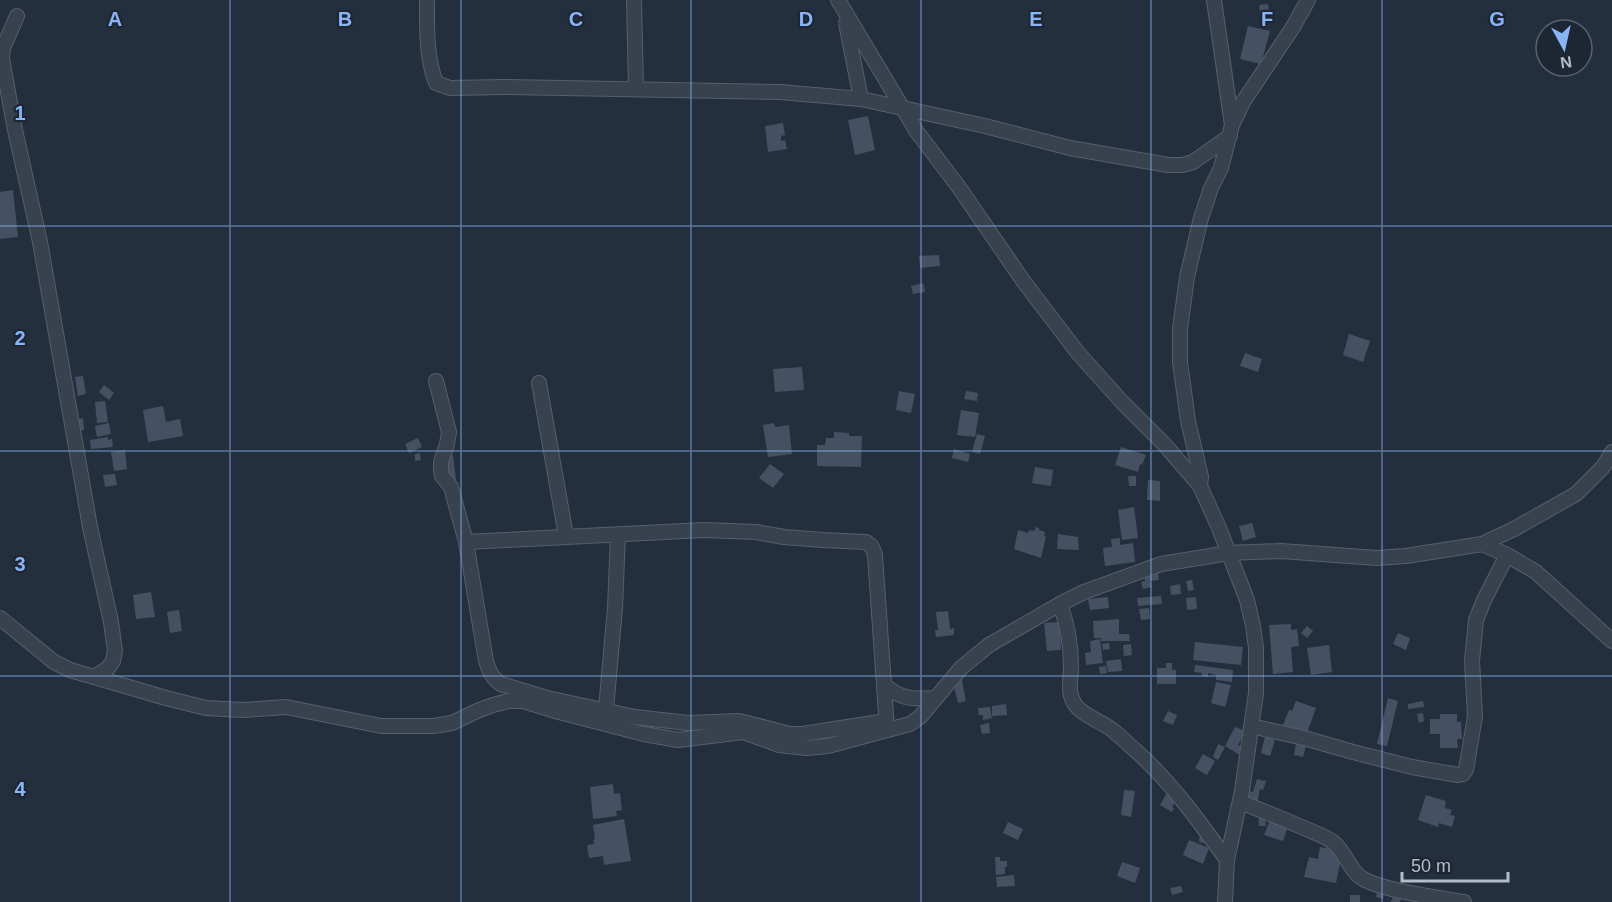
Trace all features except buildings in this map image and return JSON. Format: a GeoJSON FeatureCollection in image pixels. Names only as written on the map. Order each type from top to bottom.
{"type":"FeatureCollection","features":[{"type":"Feature","properties":{"kind":"street"},"geometry":{"type":"LineString","coordinates":[[427,0],[431,70],[436,83],[450,88],[780,92],[861,99],[1070,148],[1168,165],[1194,162],[1231,131]]}},
{"type":"Feature","properties":{"kind":"street"},"geometry":{"type":"LineString","coordinates":[[634,0],[636,89]]}},
{"type":"Feature","properties":{"kind":"street"},"geometry":{"type":"LineString","coordinates":[[1214,0],[1231,131]]}},
{"type":"Feature","properties":{"kind":"street"},"geometry":{"type":"LineString","coordinates":[[1200,486],[1201,477],[1188,421],[1180,362],[1180,329],[1187,277],[1201,218],[1243,102],[1293,27],[1308,0]]}},
{"type":"Feature","properties":{"kind":"street"},"geometry":{"type":"LineString","coordinates":[[841,3],[861,99]]}},
{"type":"Feature","properties":{"kind":"street"},"geometry":{"type":"LineString","coordinates":[[841,3],[917,132],[958,186],[1024,282],[1062,332],[1122,402],[1165,445],[1200,486],[1229,553],[1253,626],[1256,648],[1256,693],[1240,802],[1227,860],[1225,902]]}},
{"type":"Feature","properties":{"kind":"street"},"geometry":{"type":"LineString","coordinates":[[17,16],[3,48],[2,58],[15,130],[40,242],[90,527],[111,622],[115,651],[108,669],[94,677]]}},
{"type":"Feature","properties":{"kind":"street"},"geometry":{"type":"LineString","coordinates":[[436,381],[449,432],[441,462],[442,476],[451,487],[466,542],[486,661],[494,679],[501,684],[547,698],[635,717],[688,723],[739,721],[789,734],[910,724],[920,717],[961,668],[989,645],[1084,592],[1161,564],[1229,553],[1281,551],[1377,558],[1406,556],[1482,544],[1514,530],[1576,494],[1603,467],[1612,452]]}},
{"type":"Feature","properties":{"kind":"street"},"geometry":{"type":"LineString","coordinates":[[539,383],[566,536]]}},
{"type":"Feature","properties":{"kind":"street"},"geometry":{"type":"LineString","coordinates":[[466,542],[704,530],[756,532],[784,537],[866,542],[872,547],[875,555],[887,725]]}},
{"type":"Feature","properties":{"kind":"street"},"geometry":{"type":"LineString","coordinates":[[606,709],[615,608],[618,535]]}},
{"type":"Feature","properties":{"kind":"street"},"geometry":{"type":"LineString","coordinates":[[1482,544],[1536,572],[1612,641]]}},
{"type":"Feature","properties":{"kind":"street"},"geometry":{"type":"LineString","coordinates":[[1251,726],[1412,767],[1463,774],[1466,770],[1475,716],[1472,661],[1476,620],[1507,555]]}},
{"type":"Feature","properties":{"kind":"street"},"geometry":{"type":"LineString","coordinates":[[1060,604],[1070,651],[1070,696],[1077,709],[1112,730],[1175,789],[1227,860]]}},
{"type":"Feature","properties":{"kind":"street"},"geometry":{"type":"LineString","coordinates":[[0,618],[54,662],[70,670],[206,708],[243,710],[286,707],[381,726],[433,726],[452,723],[477,711],[508,701],[523,701],[644,734],[678,740],[743,732],[779,745],[806,748],[828,746],[887,725]]}},
{"type":"Feature","properties":{"kind":"street"},"geometry":{"type":"LineString","coordinates":[[884,684],[896,694],[907,698],[935,698]]}},
{"type":"Feature","properties":{"kind":"street"},"geometry":{"type":"LineString","coordinates":[[1240,802],[1332,841],[1356,874],[1364,879],[1407,891],[1464,902]]}}]}
